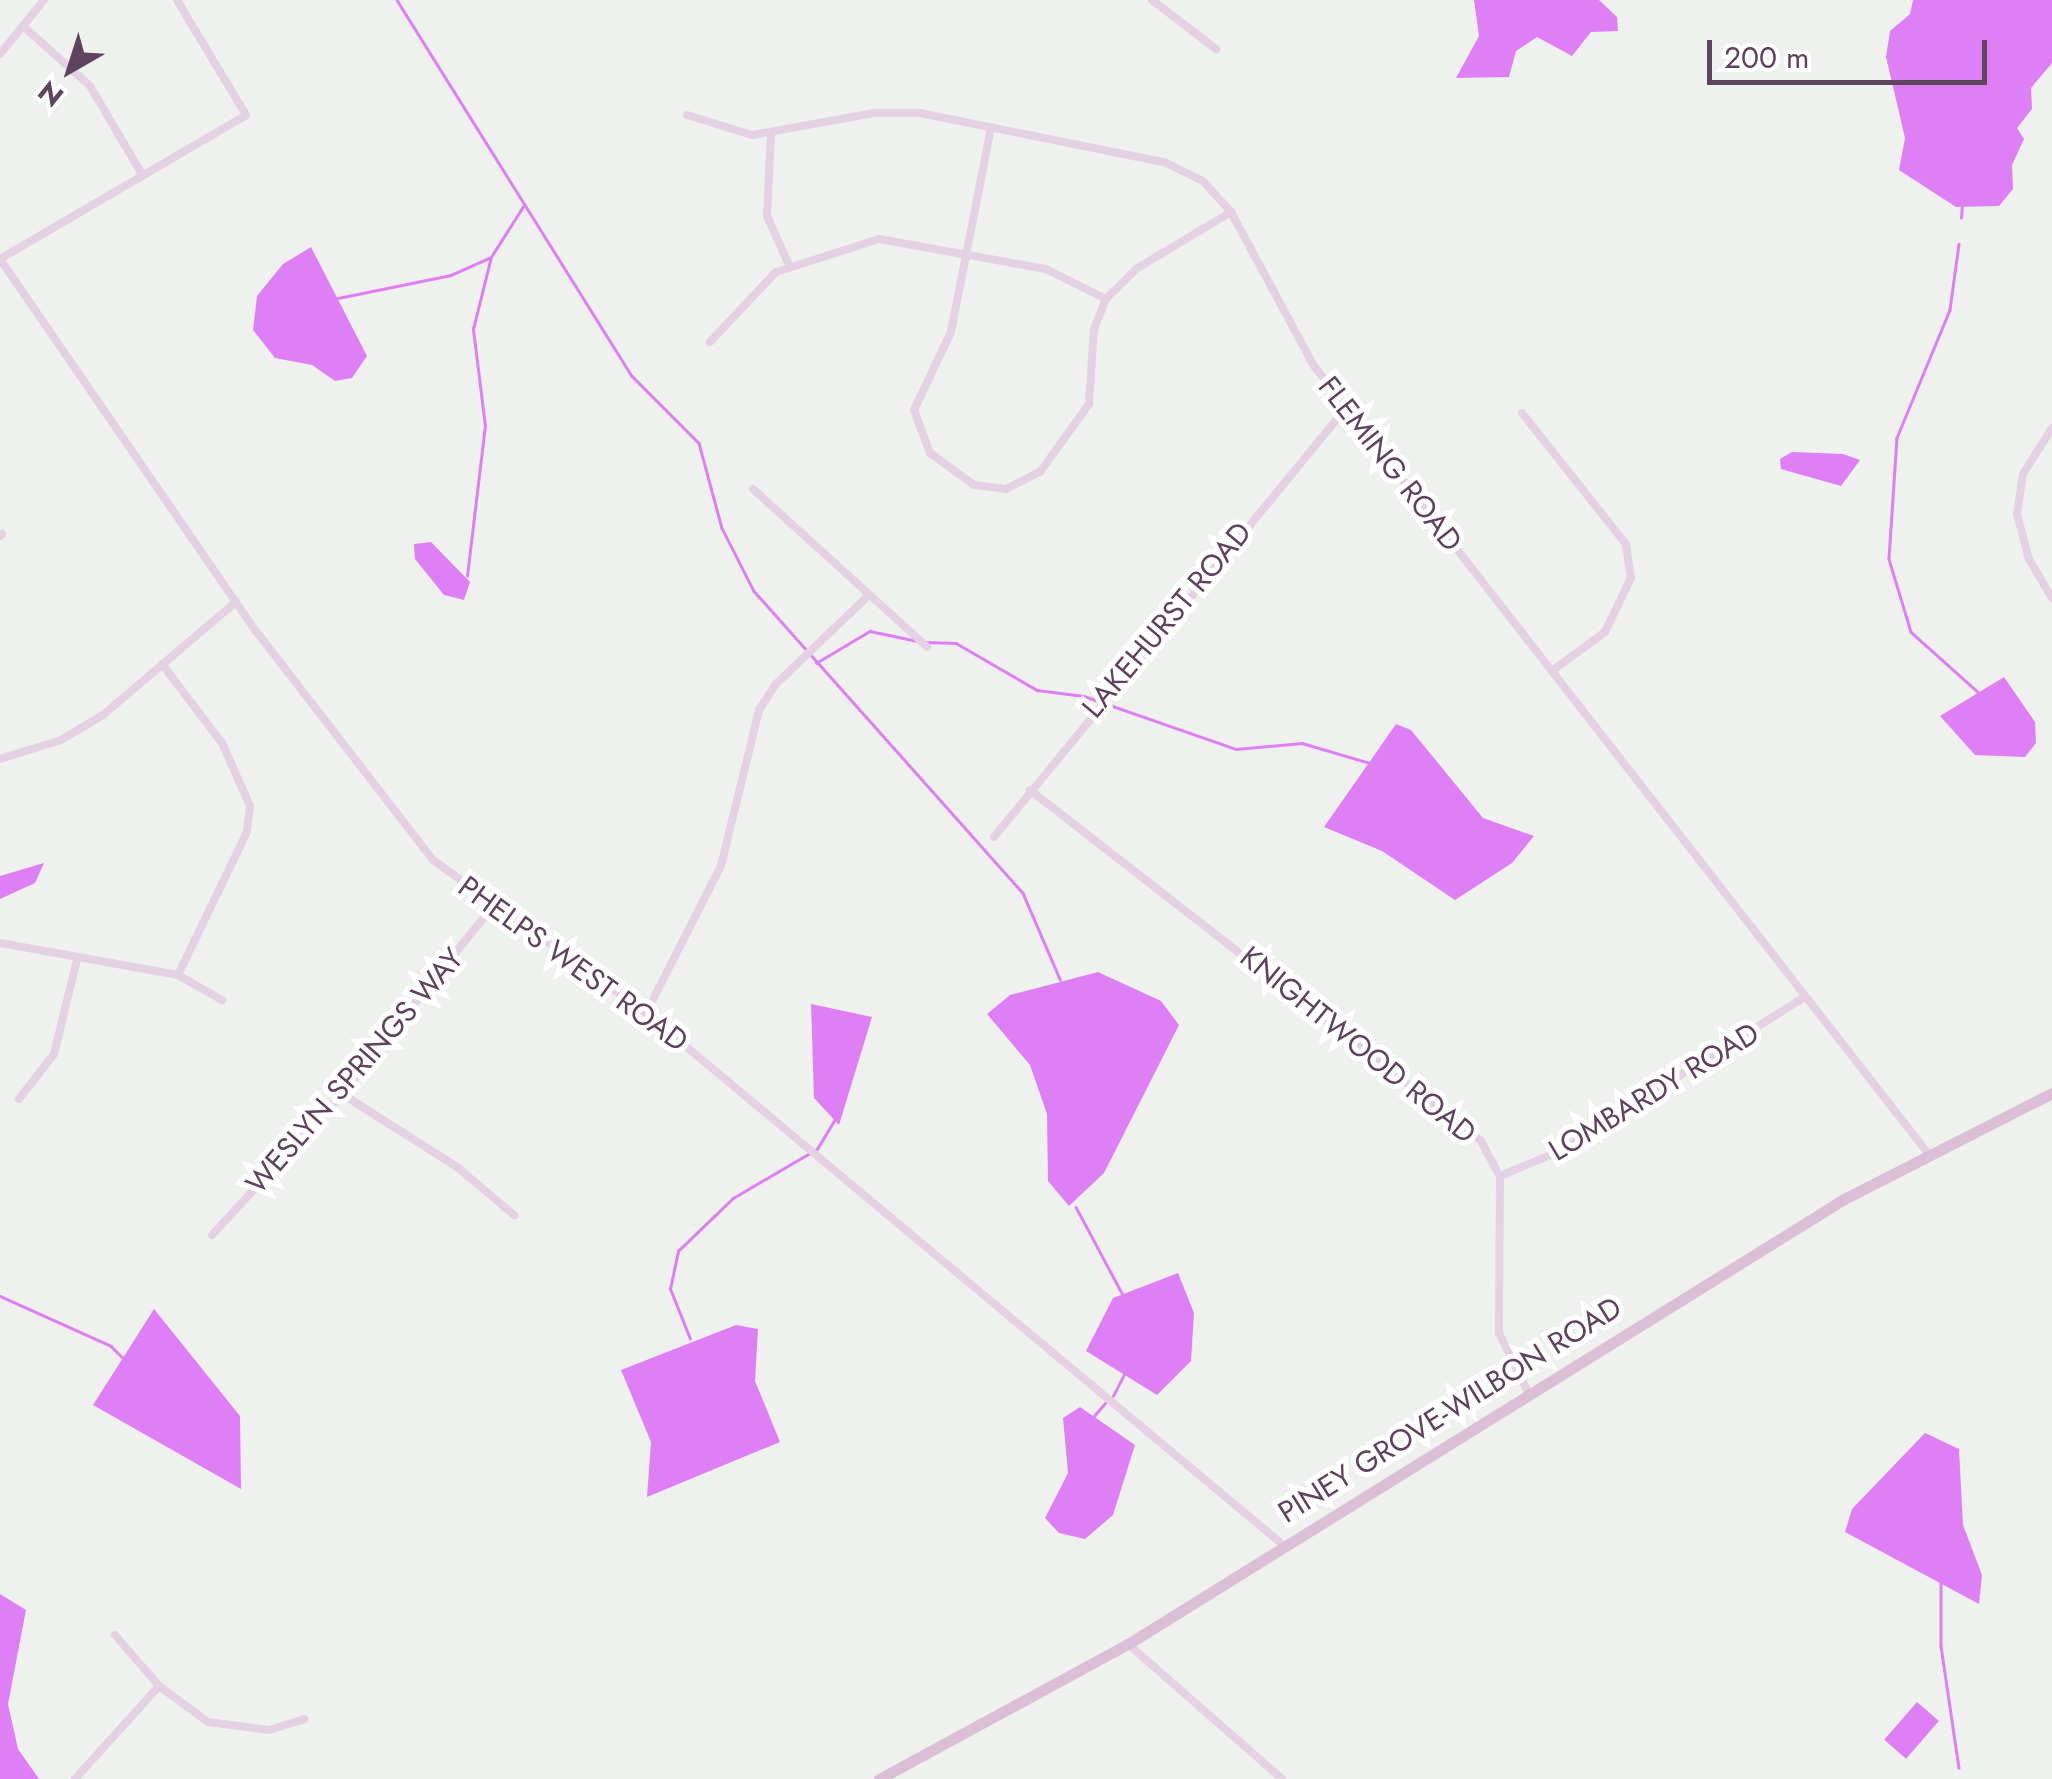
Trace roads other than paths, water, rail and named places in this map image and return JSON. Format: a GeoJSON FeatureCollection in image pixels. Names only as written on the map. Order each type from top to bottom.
{"type":"FeatureCollection","features":[{"type":"Feature","properties":{"kind":"street"},"geometry":{"type":"LineString","coordinates":[[0,54],[44,0]]}},
{"type":"Feature","properties":{"kind":"street"},"geometry":{"type":"LineString","coordinates":[[0,259],[246,115],[177,0]]}},
{"type":"Feature","properties":{"kind":"street"},"geometry":{"type":"LineString","coordinates":[[1152,0],[1216,49]]}},
{"type":"Feature","properties":{"kind":"street"},"geometry":{"type":"LineString","coordinates":[[23,26],[90,86],[144,176]]}},
{"type":"Feature","properties":{"kind":"street","name":"FLEMING ROAD"},"geometry":{"type":"LineString","coordinates":[[687,115],[733,134],[770,134],[891,112],[1178,166],[1231,212],[1284,318],[1346,408],[1927,1152]]}},
{"type":"Feature","properties":{"kind":"street"},"geometry":{"type":"LineString","coordinates":[[991,128],[947,344],[914,410],[930,453],[974,486],[1020,485],[1076,430],[1090,404],[1094,330],[1106,299],[1136,268],[1231,212]]}},
{"type":"Feature","properties":{"kind":"street"},"geometry":{"type":"LineString","coordinates":[[770,134],[767,216],[789,266]]}},
{"type":"Feature","properties":{"kind":"street"},"geometry":{"type":"LineString","coordinates":[[710,342],[789,266],[879,239],[1058,272],[1106,299]]}},
{"type":"Feature","properties":{"kind":"street","name":"PHELPS WEST ROAD"},"geometry":{"type":"LineString","coordinates":[[0,259],[236,602],[412,837],[494,905],[646,1014],[1282,1544]]}},
{"type":"Feature","properties":{"kind":"street","name":"LAKEHURST ROAD"},"geometry":{"type":"LineString","coordinates":[[994,837],[1346,408]]}},
{"type":"Feature","properties":{"kind":"street"},"geometry":{"type":"LineString","coordinates":[[1522,413],[1626,544],[1631,578],[1605,632],[1552,671]]}},
{"type":"Feature","properties":{"kind":"street"},"geometry":{"type":"LineString","coordinates":[[2052,428],[2023,474],[2017,514],[2029,559],[2052,598]]}},
{"type":"Feature","properties":{"kind":"street"},"geometry":{"type":"LineString","coordinates":[[753,489],[927,647]]}},
{"type":"Feature","properties":{"kind":"street"},"geometry":{"type":"LineString","coordinates":[[646,1014],[722,866],[760,710],[774,685],[870,595]]}},
{"type":"Feature","properties":{"kind":"street"},"geometry":{"type":"LineString","coordinates":[[0,759],[61,740],[236,602]]}},
{"type":"Feature","properties":{"kind":"street"},"geometry":{"type":"LineString","coordinates":[[162,664],[222,743],[250,806],[247,832],[178,975]]}},
{"type":"Feature","properties":{"kind":"street","name":"KNIGHTWOOD ROAD"},"geometry":{"type":"LineString","coordinates":[[1030,790],[1459,1121],[1500,1176]]}},
{"type":"Feature","properties":{"kind":"street","name":"WESLYN SPRINGS WAY"},"geometry":{"type":"LineString","coordinates":[[212,1235],[342,1094],[494,905]]}},
{"type":"Feature","properties":{"kind":"street"},"geometry":{"type":"LineString","coordinates":[[0,943],[77,960],[178,975],[222,1000]]}},
{"type":"Feature","properties":{"kind":"street"},"geometry":{"type":"LineString","coordinates":[[19,1099],[60,1038],[77,960]]}},
{"type":"Feature","properties":{"kind":"street","name":"LOMBARDY ROAD"},"geometry":{"type":"LineString","coordinates":[[1500,1176],[1560,1151],[1803,998]]}},
{"type":"Feature","properties":{"kind":"street"},"geometry":{"type":"LineString","coordinates":[[342,1094],[457,1167],[514,1214]]}},
{"type":"Feature","properties":{"kind":"street","name":"PINEY GROVE-WILBON ROAD"},"geometry":{"type":"LineString","coordinates":[[879,1779],[1128,1644],[1526,1390],[1927,1152],[2052,1094]]}},
{"type":"Feature","properties":{"kind":"street"},"geometry":{"type":"LineString","coordinates":[[1500,1176],[1497,1320],[1526,1390]]}},
{"type":"Feature","properties":{"kind":"street"},"geometry":{"type":"LineString","coordinates":[[114,1635],[184,1708],[237,1730],[304,1719]]}},
{"type":"Feature","properties":{"kind":"street"},"geometry":{"type":"LineString","coordinates":[[1128,1644],[1282,1779]]}},
{"type":"Feature","properties":{"kind":"street"},"geometry":{"type":"LineString","coordinates":[[75,1779],[159,1686]]}},
{"type":"Feature","properties":{"kind":"waterway"},"geometry":{"type":"LineString","coordinates":[[397,0],[632,376],[699,443],[722,528],[754,591],[1023,893],[1060,979]]}},
{"type":"Feature","properties":{"kind":"waterway"},"geometry":{"type":"LineString","coordinates":[[467,576],[485,426],[473,329],[491,257],[524,205]]}},
{"type":"Feature","properties":{"kind":"waterway"},"geometry":{"type":"LineString","coordinates":[[1961,218],[1962,205]]}},
{"type":"Feature","properties":{"kind":"waterway"},"geometry":{"type":"LineString","coordinates":[[1959,244],[1950,310],[1897,438],[1889,559],[1911,632],[1977,691]]}},
{"type":"Feature","properties":{"kind":"waterway"},"geometry":{"type":"LineString","coordinates":[[338,298],[451,275],[489,258]]}},
{"type":"Feature","properties":{"kind":"waterway"},"geometry":{"type":"LineString","coordinates":[[816,663],[870,631],[917,641]]}},
{"type":"Feature","properties":{"kind":"waterway"},"geometry":{"type":"LineString","coordinates":[[925,642],[956,643],[1037,690],[1084,696],[1236,749],[1302,743],[1370,763]]}},
{"type":"Feature","properties":{"kind":"waterway"},"geometry":{"type":"LineString","coordinates":[[690,1339],[670,1289],[678,1251],[733,1198],[817,1149],[834,1121]]}},
{"type":"Feature","properties":{"kind":"waterway"},"geometry":{"type":"LineString","coordinates":[[1076,1207],[1123,1295]]}},
{"type":"Feature","properties":{"kind":"waterway"},"geometry":{"type":"LineString","coordinates":[[0,1296],[111,1346],[123,1358]]}},
{"type":"Feature","properties":{"kind":"waterway"},"geometry":{"type":"LineString","coordinates":[[1113,1396],[1125,1372]]}},
{"type":"Feature","properties":{"kind":"waterway"},"geometry":{"type":"LineString","coordinates":[[1093,1417],[1107,1401]]}},
{"type":"Feature","properties":{"kind":"waterway"},"geometry":{"type":"LineString","coordinates":[[1941,1583],[1941,1646],[1959,1768]]}}]}
